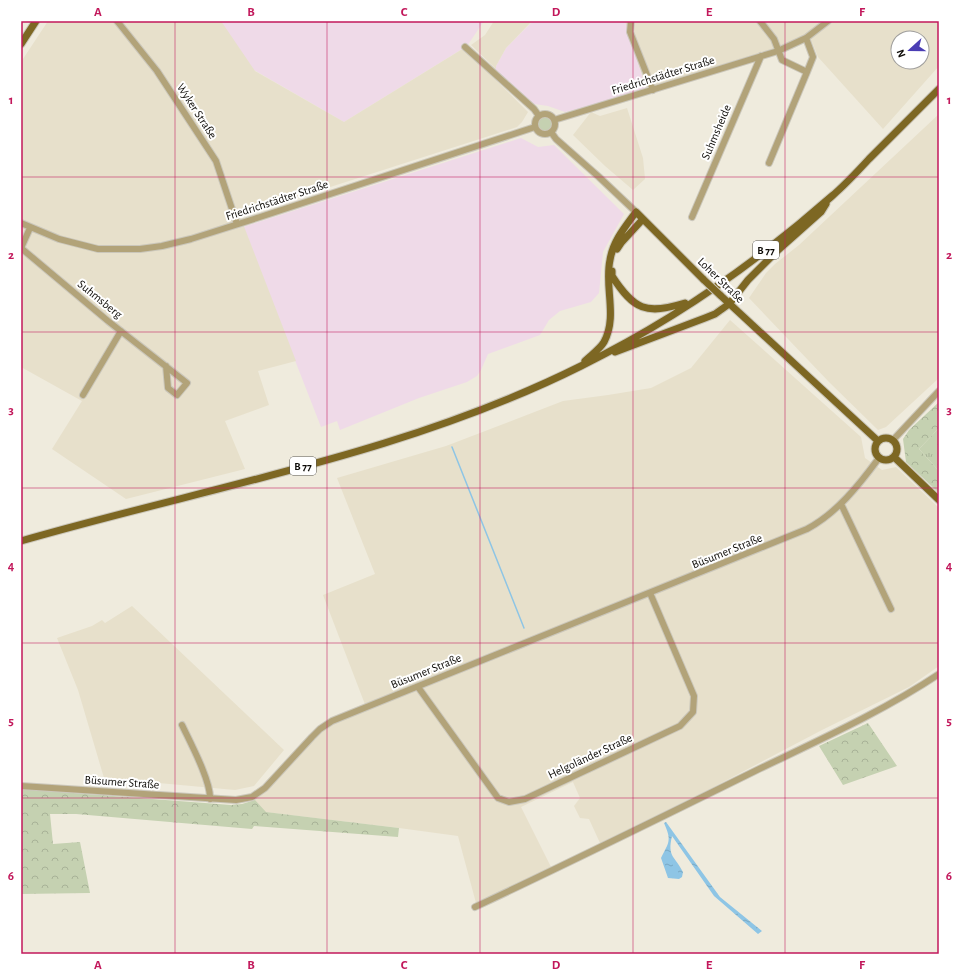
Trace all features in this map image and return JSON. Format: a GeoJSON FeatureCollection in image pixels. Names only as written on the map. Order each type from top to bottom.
{"type":"FeatureCollection","features":[{"type":"Feature","properties":{"kind":"main road"},"geometry":{"type":"LineString","coordinates":[[21,44],[36,21]]}},
{"type":"Feature","properties":{"kind":"main road","name":"B 77"},"geometry":{"type":"LineString","coordinates":[[21,541],[378,445],[487,407],[578,368],[651,328],[695,300],[777,242],[833,195],[939,88]]}},
{"type":"Feature","properties":{"kind":"main road"},"geometry":{"type":"LineString","coordinates":[[589,362],[705,318],[729,304],[748,280],[776,252],[821,212],[833,195]]}},
{"type":"Feature","properties":{"kind":"main road"},"geometry":{"type":"LineString","coordinates":[[578,368],[604,342],[608,332],[612,310],[609,261],[613,246],[636,212]]}},
{"type":"Feature","properties":{"kind":"main road","name":"Loher Straße"},"geometry":{"type":"LineString","coordinates":[[636,212],[729,304],[878,441]]}},
{"type":"Feature","properties":{"kind":"main road"},"geometry":{"type":"LineString","coordinates":[[643,219],[617,247],[613,262],[612,276],[629,298],[640,306],[649,309],[666,309],[695,300]]}},
{"type":"Feature","properties":{"kind":"main road"},"geometry":{"type":"LineString","coordinates":[[885,437],[893,440],[897,448],[894,457],[888,460],[879,458],[874,449],[878,441],[885,437]]}},
{"type":"Feature","properties":{"kind":"main road"},"geometry":{"type":"LineString","coordinates":[[894,457],[939,500]]}},
{"type":"Feature","properties":{"kind":"street","name":"Wyker Straße"},"geometry":{"type":"LineString","coordinates":[[117,21],[157,71],[216,161],[237,224]]}},
{"type":"Feature","properties":{"kind":"street"},"geometry":{"type":"LineString","coordinates":[[632,21],[630,32],[653,90]]}},
{"type":"Feature","properties":{"kind":"street"},"geometry":{"type":"LineString","coordinates":[[760,21],[774,39],[782,60],[808,72]]}},
{"type":"Feature","properties":{"kind":"street","name":"Friedrichstädter Straße"},"geometry":{"type":"LineString","coordinates":[[554,120],[778,51],[806,38],[828,21]]}},
{"type":"Feature","properties":{"kind":"street"},"geometry":{"type":"LineString","coordinates":[[769,163],[813,57],[806,38]]}},
{"type":"Feature","properties":{"kind":"street"},"geometry":{"type":"LineString","coordinates":[[465,48],[539,116]]}},
{"type":"Feature","properties":{"kind":"street","name":"Suhmsheide"},"geometry":{"type":"LineString","coordinates":[[692,217],[761,56]]}},
{"type":"Feature","properties":{"kind":"street"},"geometry":{"type":"LineString","coordinates":[[547,114],[554,120],[555,128],[551,132],[543,134],[535,127],[536,120],[539,116],[547,114]]}},
{"type":"Feature","properties":{"kind":"street","name":"Friedrichstädter Straße"},"geometry":{"type":"LineString","coordinates":[[22,224],[59,239],[98,248],[125,250],[162,246],[191,239],[535,127]]}},
{"type":"Feature","properties":{"kind":"street","name":"Loher Straße"},"geometry":{"type":"LineString","coordinates":[[551,132],[556,139],[636,212]]}},
{"type":"Feature","properties":{"kind":"street","name":"Suhmsberg"},"geometry":{"type":"LineString","coordinates":[[30,228],[21,248],[108,321],[166,366],[187,383],[177,395],[168,388],[166,366]]}},
{"type":"Feature","properties":{"kind":"street"},"geometry":{"type":"LineString","coordinates":[[83,395],[121,331]]}},
{"type":"Feature","properties":{"kind":"street"},"geometry":{"type":"LineString","coordinates":[[893,440],[939,391]]}},
{"type":"Feature","properties":{"kind":"street","name":"Büsumer Straße"},"geometry":{"type":"LineString","coordinates":[[21,786],[243,800],[257,794],[273,780],[312,736],[325,725],[807,529],[828,516],[841,504],[879,458]]}},
{"type":"Feature","properties":{"kind":"street"},"geometry":{"type":"LineString","coordinates":[[841,504],[892,610]]}},
{"type":"Feature","properties":{"kind":"street","name":"Helgoländer Straße"},"geometry":{"type":"LineString","coordinates":[[418,687],[498,798],[509,802],[525,799],[680,726],[693,712],[694,696],[650,593]]}},
{"type":"Feature","properties":{"kind":"street"},"geometry":{"type":"LineString","coordinates":[[475,906],[572,862],[831,734],[915,690],[939,674]]}},
{"type":"Feature","properties":{"kind":"street"},"geometry":{"type":"LineString","coordinates":[[182,725],[196,754],[210,792],[210,799]]}},
{"type":"Feature","properties":{"kind":"shaded area"},"geometry":{"type":"Polygon","coordinates":[[[48,21],[221,21],[255,71],[344,122],[464,48],[528,112],[517,127],[240,216],[296,361],[258,371],[269,405],[225,421],[245,469],[126,499],[52,449],[82,401],[21,367],[21,62],[48,21]]]}},
{"type":"Feature","properties":{"kind":"shaded area"},"geometry":{"type":"Polygon","coordinates":[[[219,21],[484,21],[467,46],[344,122],[254,70],[219,21]]]}},
{"type":"Feature","properties":{"kind":"shaded area"},"geometry":{"type":"Polygon","coordinates":[[[494,21],[532,21],[506,48],[496,66],[496,69],[471,45],[485,35],[494,21]]]}},
{"type":"Feature","properties":{"kind":"shaded area"},"geometry":{"type":"Polygon","coordinates":[[[533,21],[624,21],[646,88],[594,105],[565,112],[548,106],[534,104],[522,97],[495,71],[496,66],[506,48],[533,21]]]}},
{"type":"Feature","properties":{"kind":"shaded area"},"geometry":{"type":"Polygon","coordinates":[[[624,21],[939,21],[939,66],[883,129],[818,57],[812,42],[805,35],[789,43],[769,50],[646,88],[624,21]]]}},
{"type":"Feature","properties":{"kind":"shaded area"},"geometry":{"type":"Polygon","coordinates":[[[627,108],[643,158],[645,179],[633,190],[605,166],[573,135],[591,112],[600,116],[627,108]]]}},
{"type":"Feature","properties":{"kind":"shaded area"},"geometry":{"type":"Polygon","coordinates":[[[939,114],[939,378],[886,427],[878,430],[829,382],[749,298],[766,273],[775,264],[799,245],[939,114]]]}},
{"type":"Feature","properties":{"kind":"shaded area"},"geometry":{"type":"Polygon","coordinates":[[[521,138],[538,147],[554,145],[624,214],[603,252],[599,293],[591,302],[560,311],[549,320],[540,335],[488,354],[477,376],[467,382],[419,398],[340,430],[337,421],[321,427],[243,227],[521,138]]]}},
{"type":"Feature","properties":{"kind":"shaded area"},"geometry":{"type":"Polygon","coordinates":[[[730,320],[861,437],[865,458],[882,470],[896,467],[939,508],[939,666],[909,687],[822,730],[708,790],[600,843],[589,819],[580,818],[574,806],[580,798],[573,782],[521,807],[551,867],[476,903],[458,836],[265,812],[252,797],[257,794],[320,729],[366,707],[323,595],[375,574],[337,478],[446,446],[563,401],[651,388],[691,368],[730,320]]]}},
{"type":"Feature","properties":{"kind":"shaded area"},"geometry":{"type":"Polygon","coordinates":[[[132,606],[284,750],[254,786],[235,790],[104,778],[78,690],[57,638],[92,626],[102,620],[105,623],[132,606]]]}},
{"type":"Feature","properties":{"kind":"green space"},"geometry":{"type":"Polygon","coordinates":[[[545,117],[550,119],[552,124],[550,129],[545,131],[540,129],[538,124],[540,119],[545,117]]]}},
{"type":"Feature","properties":{"kind":"green space"},"geometry":{"type":"Polygon","coordinates":[[[939,402],[939,428],[919,449],[939,471],[939,493],[906,462],[903,439],[909,430],[939,402]]]}},
{"type":"Feature","properties":{"kind":"green space"},"geometry":{"type":"Polygon","coordinates":[[[939,428],[939,471],[919,449],[939,428]]]}},
{"type":"Feature","properties":{"kind":"green space"},"geometry":{"type":"Polygon","coordinates":[[[868,723],[897,766],[843,785],[819,746],[868,723]]]}},
{"type":"Feature","properties":{"kind":"green space"},"geometry":{"type":"Polygon","coordinates":[[[21,789],[231,805],[242,804],[255,800],[266,812],[399,828],[398,837],[254,826],[252,829],[76,814],[50,814],[53,844],[80,842],[90,893],[21,894],[21,789]]]}},
{"type":"Feature","properties":{"kind":"water"},"geometry":{"type":"Polygon","coordinates":[[[666,822],[720,897],[762,931],[758,934],[714,896],[672,836],[670,848],[671,852],[683,872],[682,877],[679,879],[668,878],[661,858],[669,838],[664,823],[666,822]]]}},
{"type":"Feature","properties":{"kind":"waterway"},"geometry":{"type":"LineString","coordinates":[[452,447],[524,628]]}}]}
